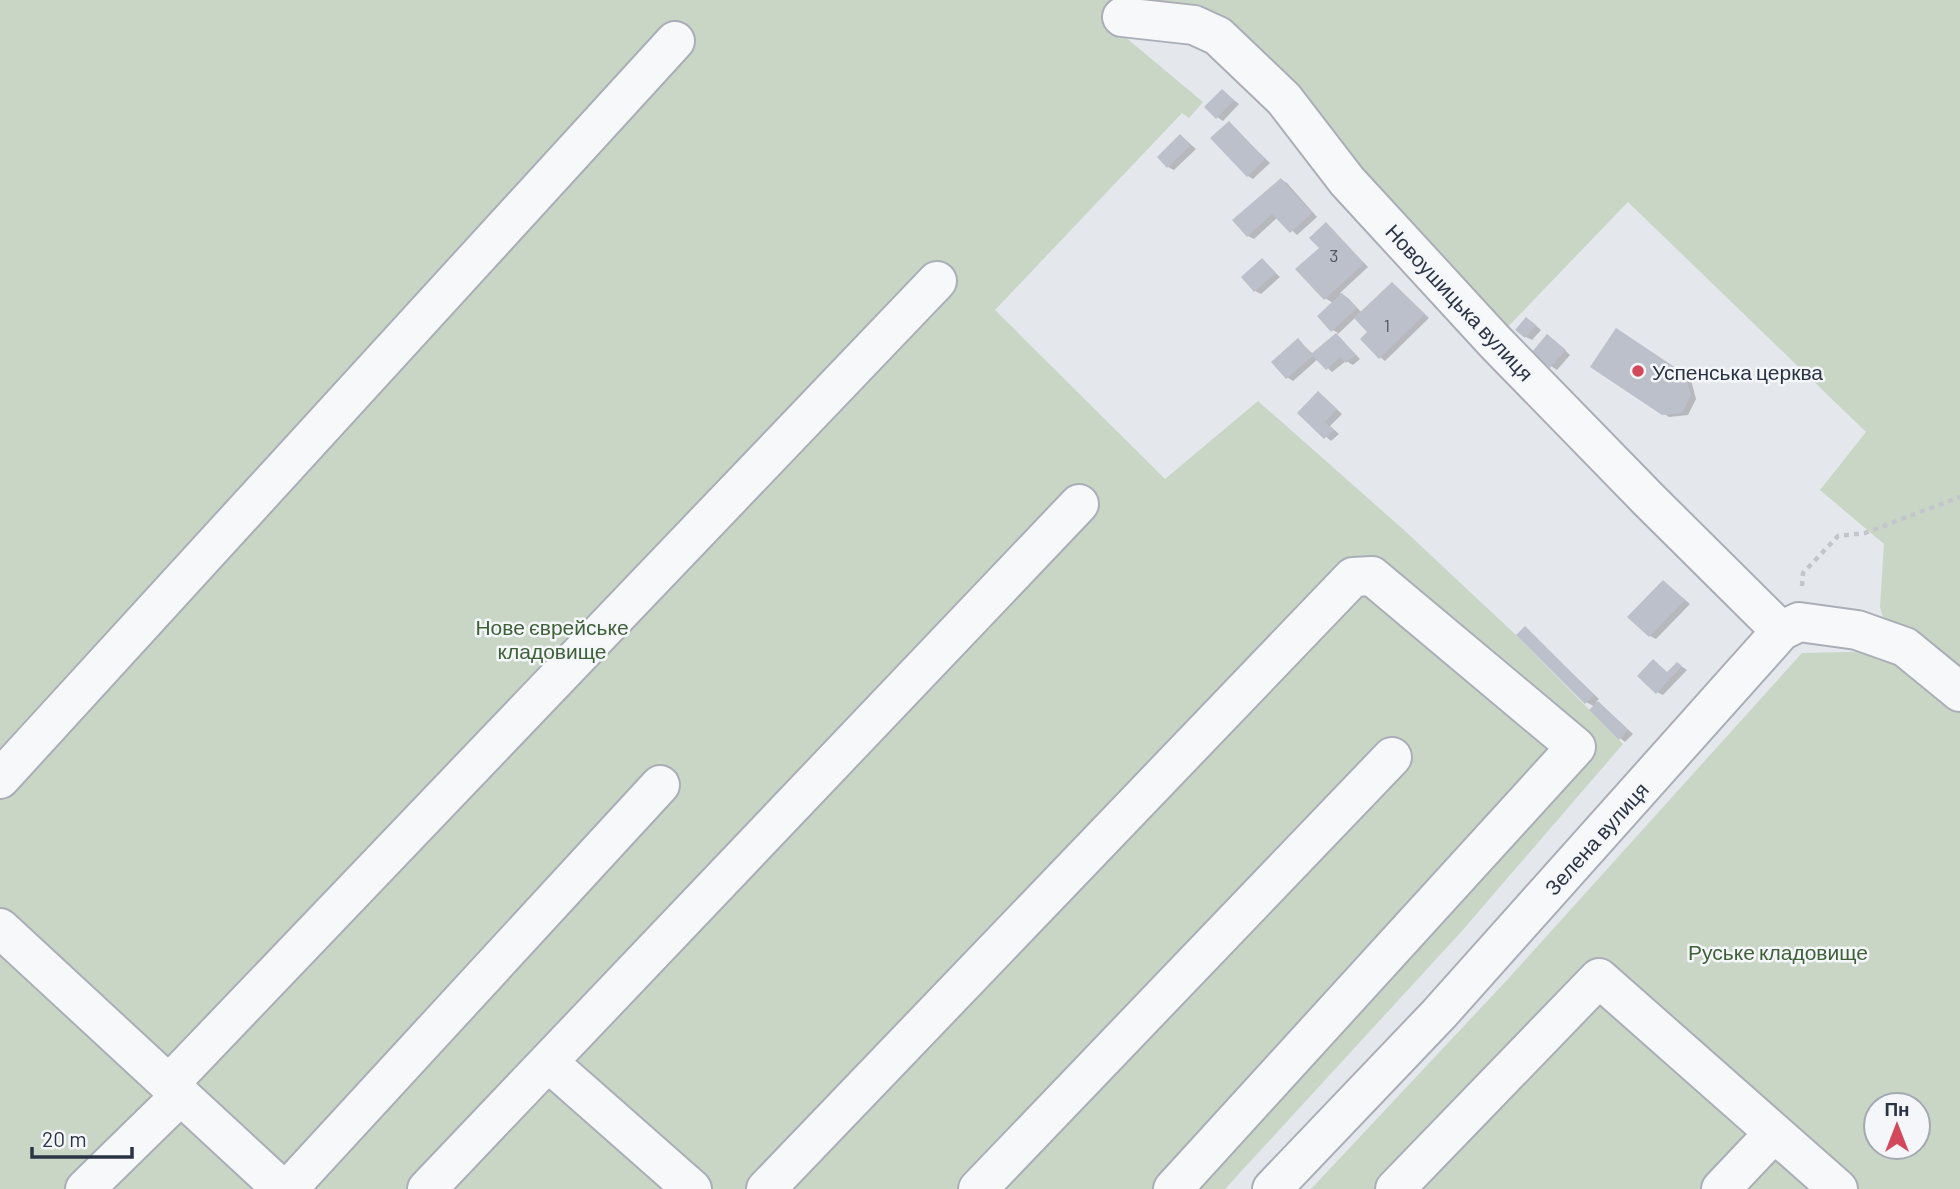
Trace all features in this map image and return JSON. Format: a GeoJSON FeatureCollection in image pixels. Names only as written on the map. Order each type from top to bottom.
{"type":"FeatureCollection","features":[{"type":"Feature","properties":{"kind":"street","name":"Новоушицька вулиця"},"geometry":{"type":"LineString","coordinates":[[1122,17],[1194,25],[1218,36],[1284,99],[1347,181],[1495,342],[1647,499],[1790,626]]}},
{"type":"Feature","properties":{"kind":"street"},"geometry":{"type":"LineString","coordinates":[[0,779],[675,41]]}},
{"type":"Feature","properties":{"kind":"street"},"geometry":{"type":"LineString","coordinates":[[85,1189],[175,1090],[937,281]]}},
{"type":"Feature","properties":{"kind":"street"},"geometry":{"type":"LineString","coordinates":[[427,1189],[1079,505]]}},
{"type":"Feature","properties":{"kind":"street"},"geometry":{"type":"LineString","coordinates":[[766,1189],[1353,577],[1372,576],[1576,747],[1173,1189]]}},
{"type":"Feature","properties":{"kind":"street"},"geometry":{"type":"LineString","coordinates":[[1790,626],[1857,630],[1905,647],[1960,692]]}},
{"type":"Feature","properties":{"kind":"street","name":"Зелена вулиця"},"geometry":{"type":"LineString","coordinates":[[1272,1189],[1439,1014],[1790,626]]}},
{"type":"Feature","properties":{"kind":"street"},"geometry":{"type":"LineString","coordinates":[[978,1189],[1392,757]]}},
{"type":"Feature","properties":{"kind":"street"},"geometry":{"type":"LineString","coordinates":[[288,1189],[660,785]]}},
{"type":"Feature","properties":{"kind":"street"},"geometry":{"type":"LineString","coordinates":[[5,943],[175,1090],[282,1189]]}},
{"type":"Feature","properties":{"kind":"street"},"geometry":{"type":"LineString","coordinates":[[1395,1189],[1599,978],[1838,1189]]}},
{"type":"Feature","properties":{"kind":"street"},"geometry":{"type":"LineString","coordinates":[[548,1062],[692,1189]]}},
{"type":"Feature","properties":{"kind":"street"},"geometry":{"type":"LineString","coordinates":[[1721,1189],[1774,1133]]}},
{"type":"Feature","properties":{"kind":"path"},"geometry":{"type":"LineString","coordinates":[[1790,626],[1803,573],[1838,536],[1865,533],[1960,497]]}},
{"type":"Feature","properties":{"kind":"green space","name":"Нове єврейське кладовище"},"geometry":{"type":"Polygon","coordinates":[[[0,0],[1960,0],[1960,1189],[1311,1189],[1508,979],[1802,653],[1892,651],[1880,607],[1884,544],[1820,490],[1866,432],[1628,202],[1500,335],[1224,30],[1112,26],[1203,102],[1189,118],[1182,113],[995,310],[1165,479],[1258,401],[1405,531],[1516,635],[1623,744],[1461,932],[1225,1189],[0,1189],[0,0]]]}},
{"type":"Feature","properties":{"kind":"building"},"geometry":{"type":"Polygon","coordinates":[[[1222,89],[1234,100],[1216,119],[1204,107],[1222,89]]]}},
{"type":"Feature","properties":{"kind":"building"},"geometry":{"type":"Polygon","coordinates":[[[1229,121],[1265,159],[1247,177],[1210,138],[1229,121]]]}},
{"type":"Feature","properties":{"kind":"building"},"geometry":{"type":"Polygon","coordinates":[[[1180,134],[1191,145],[1167,168],[1157,157],[1180,134]]]}},
{"type":"Feature","properties":{"kind":"building"},"geometry":{"type":"Polygon","coordinates":[[[1281,178],[1312,213],[1290,233],[1272,214],[1247,237],[1232,220],[1281,178]]]}},
{"type":"Feature","properties":{"kind":"building"},"geometry":{"type":"Polygon","coordinates":[[[1326,222],[1364,263],[1324,300],[1295,269],[1319,248],[1309,238],[1326,222]]]}},
{"type":"Feature","properties":{"kind":"building"},"geometry":{"type":"Polygon","coordinates":[[[1262,258],[1276,273],[1254,292],[1241,277],[1262,258]]]}},
{"type":"Feature","properties":{"kind":"building"},"geometry":{"type":"Polygon","coordinates":[[[1392,282],[1425,314],[1379,359],[1360,339],[1367,332],[1354,318],[1392,282]]]}},
{"type":"Feature","properties":{"kind":"building"},"geometry":{"type":"Polygon","coordinates":[[[1342,293],[1357,308],[1331,332],[1317,316],[1342,293]]]}},
{"type":"Feature","properties":{"kind":"building"},"geometry":{"type":"Polygon","coordinates":[[[1526,317],[1536,325],[1525,338],[1515,330],[1526,317]]]}},
{"type":"Feature","properties":{"kind":"building","name":"Успенська церква"},"geometry":{"type":"Polygon","coordinates":[[[1616,328],[1685,374],[1691,395],[1682,413],[1662,415],[1590,367],[1616,328]]]}},
{"type":"Feature","properties":{"kind":"building"},"geometry":{"type":"Polygon","coordinates":[[[1336,333],[1356,355],[1346,363],[1340,357],[1326,370],[1311,354],[1336,333]]]}},
{"type":"Feature","properties":{"kind":"building"},"geometry":{"type":"Polygon","coordinates":[[[1547,334],[1566,350],[1550,368],[1532,352],[1547,334]]]}},
{"type":"Feature","properties":{"kind":"building"},"geometry":{"type":"Polygon","coordinates":[[[1298,338],[1313,356],[1286,379],[1271,362],[1298,338]]]}},
{"type":"Feature","properties":{"kind":"building"},"geometry":{"type":"Polygon","coordinates":[[[1318,391],[1337,409],[1325,422],[1334,430],[1324,439],[1297,413],[1318,391]]]}},
{"type":"Feature","properties":{"kind":"building"},"geometry":{"type":"Polygon","coordinates":[[[1663,580],[1685,600],[1649,637],[1627,617],[1663,580]]]}},
{"type":"Feature","properties":{"kind":"building"},"geometry":{"type":"Polygon","coordinates":[[[1525,626],[1594,695],[1585,704],[1516,635],[1525,626]]]}},
{"type":"Feature","properties":{"kind":"building"},"geometry":{"type":"Polygon","coordinates":[[[1653,659],[1667,672],[1677,662],[1682,666],[1656,694],[1637,676],[1653,659]]]}},
{"type":"Feature","properties":{"kind":"building"},"geometry":{"type":"Polygon","coordinates":[[[1598,701],[1628,730],[1619,740],[1589,710],[1598,701]]]}},
{"type":"Feature","properties":{"kind":"place","name":"Успенська церква"},"geometry":{"type":"Point","coordinates":[1638,371]}},
{"type":"Feature","properties":{"kind":"park label","name":"Руське кладовище"},"geometry":{"type":"Point","coordinates":[1778,951]}}]}
